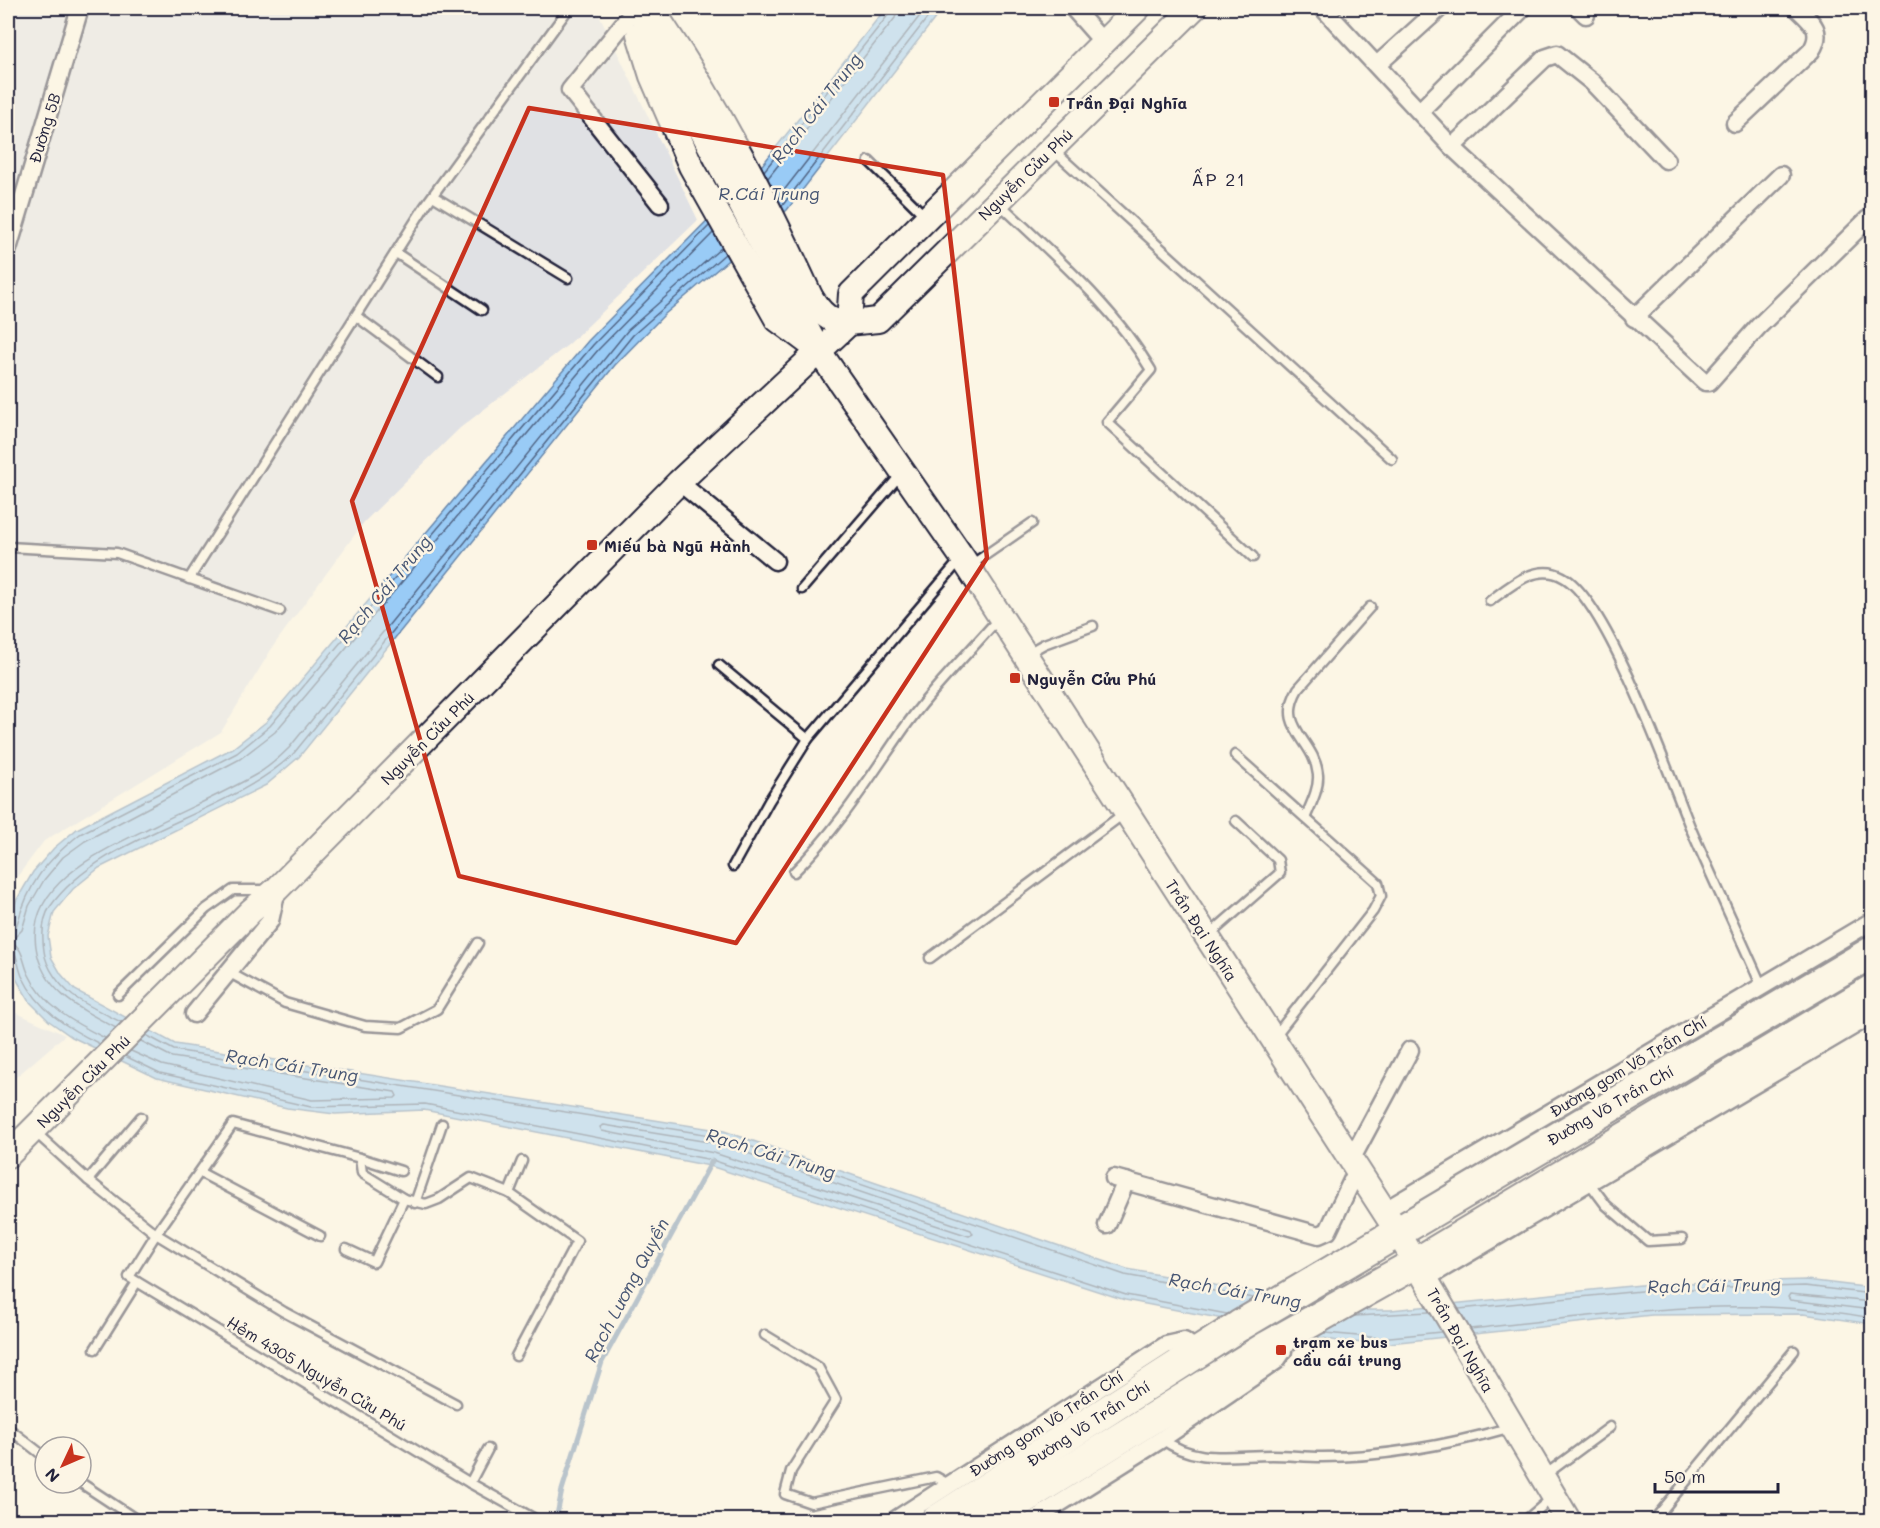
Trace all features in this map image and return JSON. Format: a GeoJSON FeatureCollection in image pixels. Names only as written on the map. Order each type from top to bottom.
{"type":"FeatureCollection","features":[{"type":"Feature","properties":{"kind":"highway","name":"Đường Võ Trần Chí"},"geometry":{"type":"LineString","coordinates":[[937,1521],[1239,1326],[1348,1259],[1390,1221],[1872,952]]}},
{"type":"Feature","properties":{"kind":"highway"},"geometry":{"type":"LineString","coordinates":[[1424,1277],[1872,990]]}},
{"type":"Feature","properties":{"kind":"highway","name":"Đường Võ Trần Chí"},"geometry":{"type":"LineString","coordinates":[[989,1521],[1276,1342],[1367,1291],[1424,1277]]}},
{"type":"Feature","properties":{"kind":"main road"},"geometry":{"type":"LineString","coordinates":[[811,298],[827,319],[837,323],[849,323],[851,294],[1138,8]]}},
{"type":"Feature","properties":{"kind":"main road","name":"Nguyễn Cửu Phú"},"geometry":{"type":"LineString","coordinates":[[8,1155],[251,911],[277,890],[679,482],[849,323],[878,320],[1194,8]]}},
{"type":"Feature","properties":{"kind":"main road","name":"Trần Đại Nghĩa"},"geometry":{"type":"LineString","coordinates":[[638,9],[704,86],[729,156],[773,241],[818,350],[965,562],[1390,1221],[1568,1521]]}},
{"type":"Feature","properties":{"kind":"main road","name":"Trần Đại Nghĩa"},"geometry":{"type":"LineString","coordinates":[[638,9],[652,76],[691,166],[777,319],[818,350]]}},
{"type":"Feature","properties":{"kind":"main road","name":"Trần Đại Nghĩa"},"geometry":{"type":"LineString","coordinates":[[773,241],[811,298],[818,350]]}},
{"type":"Feature","properties":{"kind":"main road"},"geometry":{"type":"LineString","coordinates":[[777,319],[793,354],[794,363],[787,380]]}},
{"type":"Feature","properties":{"kind":"street","name":"Đường 5B"},"geometry":{"type":"LineString","coordinates":[[8,249],[80,8]]}},
{"type":"Feature","properties":{"kind":"street"},"geometry":{"type":"LineString","coordinates":[[1073,8],[1103,42]]}},
{"type":"Feature","properties":{"kind":"street"},"geometry":{"type":"LineString","coordinates":[[1323,8],[1452,147],[1700,380],[1708,382],[1758,327],[1868,219]]}},
{"type":"Feature","properties":{"kind":"street"},"geometry":{"type":"LineString","coordinates":[[1377,65],[1440,8]]}},
{"type":"Feature","properties":{"kind":"street"},"geometry":{"type":"LineString","coordinates":[[1420,111],[1523,8]]}},
{"type":"Feature","properties":{"kind":"street"},"geometry":{"type":"LineString","coordinates":[[1735,123],[1811,51],[1818,40],[1818,31],[1813,23],[1797,8]]}},
{"type":"Feature","properties":{"kind":"street"},"geometry":{"type":"LineString","coordinates":[[638,9],[570,90],[660,204]]}},
{"type":"Feature","properties":{"kind":"street"},"geometry":{"type":"LineString","coordinates":[[1452,147],[1545,58],[1557,54],[1592,82],[1666,160]]}},
{"type":"Feature","properties":{"kind":"street"},"geometry":{"type":"LineString","coordinates":[[1634,318],[1781,175]]}},
{"type":"Feature","properties":{"kind":"street"},"geometry":{"type":"LineString","coordinates":[[679,482],[775,561]]}},
{"type":"Feature","properties":{"kind":"street"},"geometry":{"type":"LineString","coordinates":[[194,1014],[270,921],[277,890]]}},
{"type":"Feature","properties":{"kind":"street","name":"Đường gom Võ Trần Chí"},"geometry":{"type":"LineString","coordinates":[[1390,1221],[1762,987],[1872,921]]}},
{"type":"Feature","properties":{"kind":"street"},"geometry":{"type":"LineString","coordinates":[[1583,1174],[1872,1015]]}},
{"type":"Feature","properties":{"kind":"street"},"geometry":{"type":"LineString","coordinates":[[1107,1225],[1120,1179],[1319,1235],[1328,1231],[1354,1165],[1410,1050]]}},
{"type":"Feature","properties":{"kind":"street","name":"Đường gom Võ Trần Chí"},"geometry":{"type":"LineString","coordinates":[[895,1521],[1166,1345],[1184,1341],[1199,1352]]}},
{"type":"Feature","properties":{"kind":"street"},"geometry":{"type":"LineString","coordinates":[[1033,1521],[1162,1439],[1278,1359],[1283,1351],[1276,1342]]}},
{"type":"Feature","properties":{"kind":"lane"},"geometry":{"type":"LineString","coordinates":[[189,579],[433,196],[569,8]]}},
{"type":"Feature","properties":{"kind":"lane"},"geometry":{"type":"LineString","coordinates":[[1051,149],[1392,459]]}},
{"type":"Feature","properties":{"kind":"lane"},"geometry":{"type":"LineString","coordinates":[[869,161],[927,218]]}},
{"type":"Feature","properties":{"kind":"lane"},"geometry":{"type":"LineString","coordinates":[[433,196],[568,278]]}},
{"type":"Feature","properties":{"kind":"lane"},"geometry":{"type":"LineString","coordinates":[[997,201],[1087,288],[1137,346],[1151,370],[1107,422],[1253,557]]}},
{"type":"Feature","properties":{"kind":"lane"},"geometry":{"type":"LineString","coordinates":[[396,253],[482,310]]}},
{"type":"Feature","properties":{"kind":"lane"},"geometry":{"type":"LineString","coordinates":[[356,316],[438,377]]}},
{"type":"Feature","properties":{"kind":"lane"},"geometry":{"type":"LineString","coordinates":[[802,589],[902,472]]}},
{"type":"Feature","properties":{"kind":"lane"},"geometry":{"type":"LineString","coordinates":[[733,866],[769,801],[808,739],[965,562],[1032,524]]}},
{"type":"Feature","properties":{"kind":"lane"},"geometry":{"type":"LineString","coordinates":[[8,547],[117,553],[280,611]]}},
{"type":"Feature","properties":{"kind":"lane"},"geometry":{"type":"LineString","coordinates":[[1490,601],[1525,577],[1549,572],[1562,576],[1584,596],[1600,619],[1643,711],[1692,831],[1762,987]]}},
{"type":"Feature","properties":{"kind":"lane"},"geometry":{"type":"LineString","coordinates":[[1306,816],[1316,792],[1318,775],[1313,759],[1289,714],[1290,702],[1298,689],[1370,608]]}},
{"type":"Feature","properties":{"kind":"lane"},"geometry":{"type":"LineString","coordinates":[[794,872],[827,837],[880,766],[901,733],[1000,616]]}},
{"type":"Feature","properties":{"kind":"lane"},"geometry":{"type":"LineString","coordinates":[[1025,655],[1044,644],[1094,626]]}},
{"type":"Feature","properties":{"kind":"lane"},"geometry":{"type":"LineString","coordinates":[[719,664],[808,739]]}},
{"type":"Feature","properties":{"kind":"lane"},"geometry":{"type":"LineString","coordinates":[[1235,754],[1378,883],[1381,896],[1373,911],[1273,1039]]}},
{"type":"Feature","properties":{"kind":"lane"},"geometry":{"type":"LineString","coordinates":[[930,958],[1126,812]]}},
{"type":"Feature","properties":{"kind":"lane"},"geometry":{"type":"LineString","coordinates":[[1207,937],[1281,873],[1278,860],[1236,821]]}},
{"type":"Feature","properties":{"kind":"lane"},"geometry":{"type":"LineString","coordinates":[[118,995],[206,909],[233,890],[277,890]]}},
{"type":"Feature","properties":{"kind":"lane"},"geometry":{"type":"LineString","coordinates":[[228,972],[285,1003],[364,1026],[401,1028],[437,1009],[478,943]]}},
{"type":"Feature","properties":{"kind":"lane"},"geometry":{"type":"LineString","coordinates":[[88,1180],[141,1118]]}},
{"type":"Feature","properties":{"kind":"lane"},"geometry":{"type":"LineString","coordinates":[[95,1349],[136,1282],[129,1277],[232,1124],[360,1158],[401,1172]]}},
{"type":"Feature","properties":{"kind":"lane"},"geometry":{"type":"LineString","coordinates":[[415,1203],[442,1124]]}},
{"type":"Feature","properties":{"kind":"lane"},"geometry":{"type":"LineString","coordinates":[[34,1131],[88,1180],[156,1234],[277,1308],[456,1404]]}},
{"type":"Feature","properties":{"kind":"lane"},"geometry":{"type":"LineString","coordinates":[[360,1158],[362,1173],[404,1199],[415,1203],[433,1202],[471,1178],[509,1193],[577,1241],[516,1356]]}},
{"type":"Feature","properties":{"kind":"lane"},"geometry":{"type":"LineString","coordinates":[[509,1193],[522,1161]]}},
{"type":"Feature","properties":{"kind":"lane"},"geometry":{"type":"LineString","coordinates":[[201,1173],[320,1236]]}},
{"type":"Feature","properties":{"kind":"lane"},"geometry":{"type":"LineString","coordinates":[[1583,1174],[1606,1205],[1648,1241],[1682,1239]]}},
{"type":"Feature","properties":{"kind":"lane"},"geometry":{"type":"LineString","coordinates":[[346,1249],[374,1262],[404,1199]]}},
{"type":"Feature","properties":{"kind":"lane","name":"Hẻm 4305 Nguyễn Cửu Phú"},"geometry":{"type":"LineString","coordinates":[[136,1282],[470,1483],[533,1518],[533,1521]]}},
{"type":"Feature","properties":{"kind":"lane"},"geometry":{"type":"LineString","coordinates":[[765,1335],[818,1367],[836,1400],[791,1471],[785,1494],[811,1503],[936,1478],[950,1485]]}},
{"type":"Feature","properties":{"kind":"lane"},"geometry":{"type":"LineString","coordinates":[[1654,1521],[1794,1352]]}},
{"type":"Feature","properties":{"kind":"lane"},"geometry":{"type":"LineString","coordinates":[[1162,1439],[1175,1449],[1195,1456],[1355,1456],[1428,1446],[1513,1427]]}},
{"type":"Feature","properties":{"kind":"lane"},"geometry":{"type":"LineString","coordinates":[[1526,1521],[1548,1487],[1610,1427]]}},
{"type":"Feature","properties":{"kind":"lane"},"geometry":{"type":"LineString","coordinates":[[8,1428],[33,1448]]}},
{"type":"Feature","properties":{"kind":"lane"},"geometry":{"type":"LineString","coordinates":[[470,1483],[488,1449]]}},
{"type":"Feature","properties":{"kind":"lane"},"geometry":{"type":"LineString","coordinates":[[93,1491],[136,1521]]}},
{"type":"Feature","properties":{"kind":"highlighted area"},"geometry":{"type":"Polygon","coordinates":[[[529,108],[943,175],[987,558],[736,943],[459,876],[352,501],[529,108]]]}},
{"type":"Feature","properties":{"kind":"shaded area"},"geometry":{"type":"Polygon","coordinates":[[[8,8],[596,8],[698,220],[569,344],[460,428],[364,522],[274,645],[221,732],[44,841],[8,889],[8,8]]]}},
{"type":"Feature","properties":{"kind":"shaded area"},"geometry":{"type":"Polygon","coordinates":[[[8,1009],[65,1035],[8,1084],[8,1009]]]}},
{"type":"Feature","properties":{"kind":"water","name":"R.Cái Trung"},"geometry":{"type":"Polygon","coordinates":[[[886,8],[943,8],[787,210],[665,314],[615,365],[299,757],[266,785],[99,868],[73,889],[54,912],[48,936],[51,957],[61,974],[75,990],[175,1044],[724,1131],[1127,1269],[1349,1310],[1391,1310],[1651,1284],[1806,1280],[1872,1288],[1872,1324],[1803,1314],[1652,1315],[1380,1344],[1338,1341],[1125,1300],[710,1166],[424,1110],[335,1114],[287,1108],[157,1078],[72,1037],[49,1021],[30,1002],[15,977],[9,952],[10,925],[16,901],[33,872],[54,848],[77,829],[233,748],[266,722],[588,341],[763,164],[886,8]]]}},
{"type":"Feature","properties":{"kind":"waterway","name":"Rạch Lương Quyền"},"geometry":{"type":"LineString","coordinates":[[556,1520],[562,1490],[602,1362],[712,1161]]}},
{"type":"Feature","properties":{"kind":"place","name":"Trần Đại Nghĩa"},"geometry":{"type":"Point","coordinates":[1054,102]}},
{"type":"Feature","properties":{"kind":"place","name":"Miếu bà Ngũ Hành"},"geometry":{"type":"Point","coordinates":[592,545]}},
{"type":"Feature","properties":{"kind":"place","name":"Nguyễn Cửu Phú"},"geometry":{"type":"Point","coordinates":[1015,678]}},
{"type":"Feature","properties":{"kind":"place","name":"trạm xe bus cầu cái trung"},"geometry":{"type":"Point","coordinates":[1281,1350]}},
{"type":"Feature","properties":{"kind":"district","name":"ẤP 21"},"geometry":{"type":"Point","coordinates":[1219,179]}},
{"type":"Feature","properties":{"kind":"water label","name":"Rạch Cái Trung"},"geometry":{"type":"Point","coordinates":[816,108]}},
{"type":"Feature","properties":{"kind":"water label","name":"Rạch Cái Trung"},"geometry":{"type":"Point","coordinates":[384,589]}},
{"type":"Feature","properties":{"kind":"water label","name":"Rạch Cái Trung"},"geometry":{"type":"Point","coordinates":[292,1065]}},
{"type":"Feature","properties":{"kind":"water label","name":"Rạch Cái Trung"},"geometry":{"type":"Point","coordinates":[771,1153]}},
{"type":"Feature","properties":{"kind":"water label","name":"Rạch Cái Trung"},"geometry":{"type":"Point","coordinates":[1714,1285]}},
{"type":"Feature","properties":{"kind":"water label","name":"Rạch Cái Trung"},"geometry":{"type":"Point","coordinates":[1235,1290]}}]}
